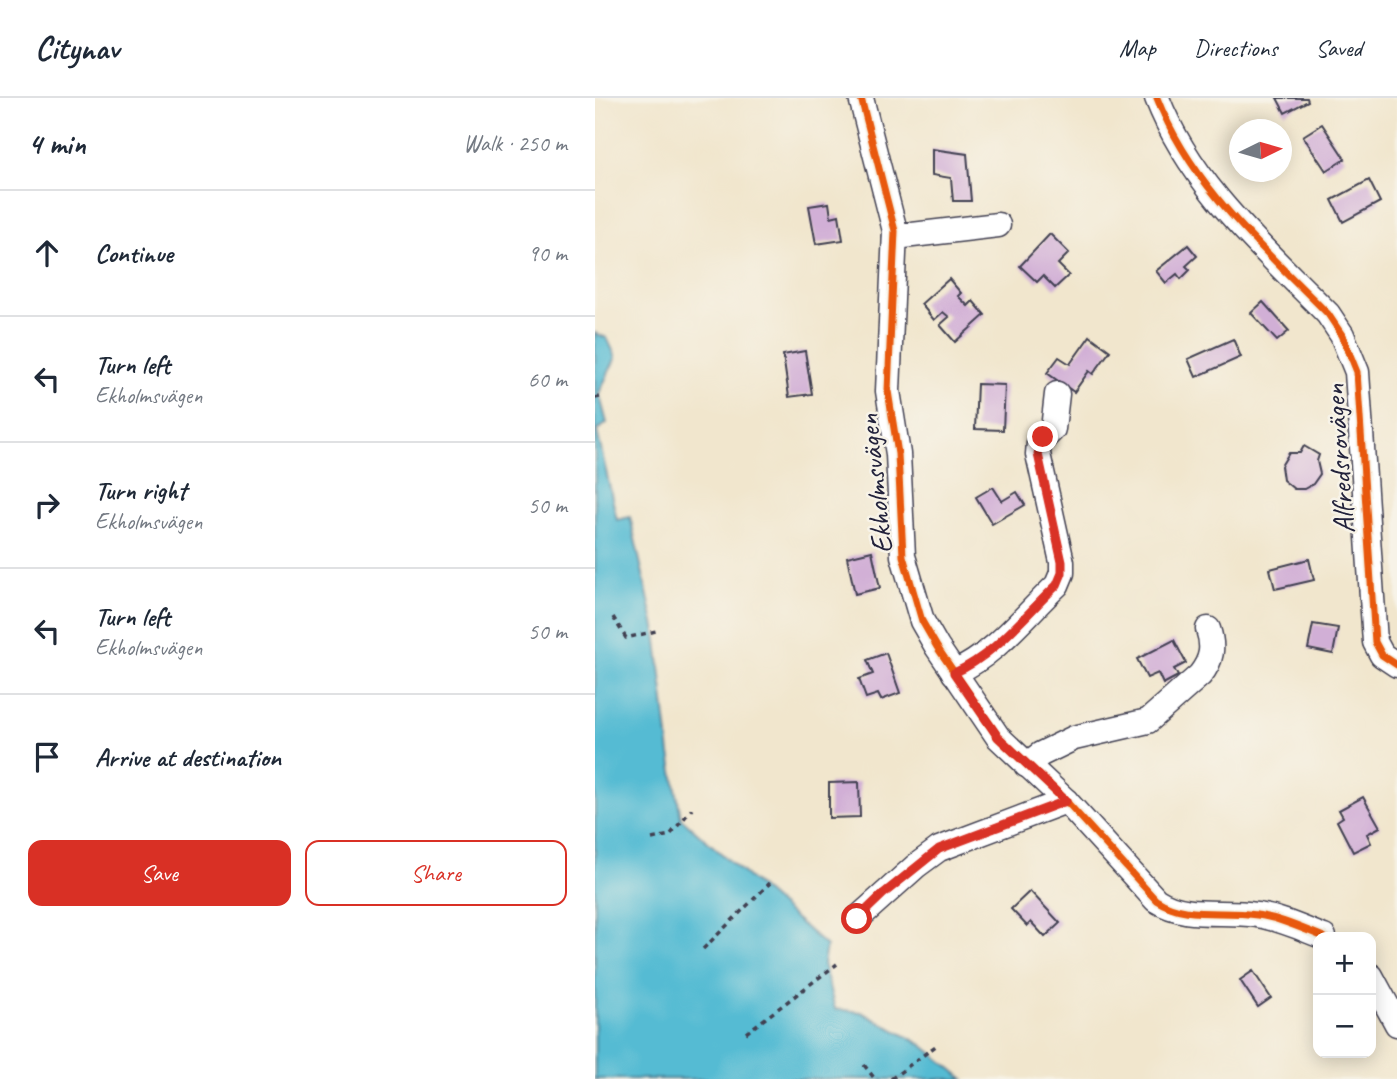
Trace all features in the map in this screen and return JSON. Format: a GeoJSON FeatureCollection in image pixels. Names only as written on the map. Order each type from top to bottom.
{"type":"FeatureCollection","features":[{"type":"Feature","properties":{"kind":"street","name":"Ekholmsvägen"},"geometry":{"type":"LineString","coordinates":[[862,98],[895,236],[888,391],[898,454],[903,556],[922,621],[998,737],[1066,801],[1156,900],[1168,908],[1197,913],[1255,914],[1313,933]]}},
{"type":"Feature","properties":{"kind":"street","name":"Alfredsrovägen"},"geometry":{"type":"LineString","coordinates":[[1157,98],[1167,125],[1205,185],[1328,314],[1342,335],[1357,372],[1375,642],[1382,655],[1397,665]]}},
{"type":"Feature","properties":{"kind":"street"},"geometry":{"type":"LineString","coordinates":[[895,236],[998,225]]}},
{"type":"Feature","properties":{"kind":"street"},"geometry":{"type":"LineString","coordinates":[[954,673],[971,666],[987,653],[1057,585],[1062,573],[1062,562],[1038,454],[1039,443],[1053,429],[1057,394]]}},
{"type":"Feature","properties":{"kind":"street"},"geometry":{"type":"LineString","coordinates":[[1026,765],[1073,738],[1148,721],[1207,666],[1212,654],[1208,629]]}},
{"type":"Feature","properties":{"kind":"street"},"geometry":{"type":"LineString","coordinates":[[857,919],[939,849],[1066,801]]}},
{"type":"Feature","properties":{"kind":"street"},"geometry":{"type":"LineString","coordinates":[[1376,985],[1397,1024]]}},
{"type":"Feature","properties":{"kind":"path"},"geometry":{"type":"LineString","coordinates":[[613,617],[626,638],[656,632]]}},
{"type":"Feature","properties":{"kind":"path"},"geometry":{"type":"LineString","coordinates":[[652,839],[670,835],[692,809]]}},
{"type":"Feature","properties":{"kind":"path"},"geometry":{"type":"LineString","coordinates":[[703,949],[770,884]]}},
{"type":"Feature","properties":{"kind":"path"},"geometry":{"type":"LineString","coordinates":[[746,1033],[837,964]]}},
{"type":"Feature","properties":{"kind":"path"},"geometry":{"type":"LineString","coordinates":[[891,1079],[937,1045]]}},
{"type":"Feature","properties":{"kind":"path"},"geometry":{"type":"LineString","coordinates":[[864,1065],[875,1079]]}},
{"type":"Feature","properties":{"kind":"water"},"geometry":{"type":"Polygon","coordinates":[[[595,333],[607,338],[616,357],[599,393],[607,423],[597,431],[617,520],[630,517],[656,632],[670,754],[681,818],[826,946],[823,964],[835,1009],[861,1012],[921,1044],[964,1079],[595,1079],[595,333]]]}},
{"type":"Feature","properties":{"kind":"building"},"geometry":{"type":"Polygon","coordinates":[[[1277,98],[1307,98],[1308,101],[1285,113],[1277,98]]]}},
{"type":"Feature","properties":{"kind":"building"},"geometry":{"type":"Polygon","coordinates":[[[1322,124],[1345,159],[1326,171],[1303,136],[1322,124]]]}},
{"type":"Feature","properties":{"kind":"building"},"geometry":{"type":"Polygon","coordinates":[[[932,149],[967,154],[971,201],[953,201],[951,178],[932,175],[932,149]]]}},
{"type":"Feature","properties":{"kind":"building"},"geometry":{"type":"Polygon","coordinates":[[[1369,180],[1380,202],[1343,222],[1332,200],[1369,180]]]}},
{"type":"Feature","properties":{"kind":"building"},"geometry":{"type":"Polygon","coordinates":[[[829,203],[831,217],[839,215],[843,240],[816,244],[809,206],[829,203]]]}},
{"type":"Feature","properties":{"kind":"building"},"geometry":{"type":"Polygon","coordinates":[[[1050,234],[1069,253],[1058,264],[1069,275],[1055,288],[1043,276],[1037,282],[1020,266],[1050,234]]]}},
{"type":"Feature","properties":{"kind":"building"},"geometry":{"type":"Polygon","coordinates":[[[1188,245],[1197,256],[1186,266],[1190,270],[1181,279],[1177,274],[1166,283],[1156,271],[1188,245]]]}},
{"type":"Feature","properties":{"kind":"building"},"geometry":{"type":"Polygon","coordinates":[[[949,279],[961,293],[958,296],[968,306],[973,301],[985,315],[955,342],[940,325],[949,317],[943,312],[934,320],[921,304],[949,279]]]}},
{"type":"Feature","properties":{"kind":"building"},"geometry":{"type":"Polygon","coordinates":[[[1263,302],[1289,331],[1277,341],[1251,313],[1263,302]]]}},
{"type":"Feature","properties":{"kind":"building"},"geometry":{"type":"Polygon","coordinates":[[[1090,336],[1110,351],[1093,374],[1089,371],[1074,392],[1047,373],[1059,357],[1070,364],[1090,336]]]}},
{"type":"Feature","properties":{"kind":"building"},"geometry":{"type":"Polygon","coordinates":[[[1233,339],[1241,357],[1196,377],[1188,359],[1233,339]]]}},
{"type":"Feature","properties":{"kind":"building"},"geometry":{"type":"Polygon","coordinates":[[[805,351],[812,394],[789,397],[783,355],[805,351]]]}},
{"type":"Feature","properties":{"kind":"building"},"geometry":{"type":"Polygon","coordinates":[[[977,384],[1005,385],[1003,430],[975,429],[977,384]]]}},
{"type":"Feature","properties":{"kind":"building"},"geometry":{"type":"Polygon","coordinates":[[[1304,446],[1319,455],[1317,461],[1320,474],[1313,484],[1304,489],[1294,489],[1283,480],[1281,466],[1289,453],[1300,453],[1304,446]]]}},
{"type":"Feature","properties":{"kind":"building"},"geometry":{"type":"Polygon","coordinates":[[[993,487],[1002,501],[1017,492],[1025,505],[992,524],[976,497],[993,487]]]}},
{"type":"Feature","properties":{"kind":"building"},"geometry":{"type":"Polygon","coordinates":[[[872,551],[880,588],[855,594],[847,557],[872,551]]]}},
{"type":"Feature","properties":{"kind":"building"},"geometry":{"type":"Polygon","coordinates":[[[1309,559],[1314,580],[1275,589],[1270,569],[1309,559]]]}},
{"type":"Feature","properties":{"kind":"building"},"geometry":{"type":"Polygon","coordinates":[[[1313,624],[1338,628],[1333,654],[1308,649],[1313,624]]]}},
{"type":"Feature","properties":{"kind":"building"},"geometry":{"type":"Polygon","coordinates":[[[1174,640],[1186,663],[1174,669],[1178,676],[1163,684],[1158,673],[1147,678],[1137,659],[1174,640]]]}},
{"type":"Feature","properties":{"kind":"building"},"geometry":{"type":"Polygon","coordinates":[[[886,653],[900,693],[881,700],[878,694],[866,698],[859,679],[873,674],[867,660],[886,653]]]}},
{"type":"Feature","properties":{"kind":"building"},"geometry":{"type":"Polygon","coordinates":[[[859,782],[860,817],[829,818],[829,783],[859,782]]]}},
{"type":"Feature","properties":{"kind":"building"},"geometry":{"type":"Polygon","coordinates":[[[1363,797],[1380,827],[1367,834],[1371,843],[1353,852],[1337,821],[1343,817],[1339,810],[1363,797]]]}},
{"type":"Feature","properties":{"kind":"building"},"geometry":{"type":"Polygon","coordinates":[[[1030,891],[1060,923],[1045,937],[1031,922],[1027,926],[1011,909],[1030,891]]]}},
{"type":"Feature","properties":{"kind":"building"},"geometry":{"type":"Polygon","coordinates":[[[1253,971],[1271,998],[1258,1007],[1240,980],[1253,971]]]}},
{"type":"Feature","properties":{"kind":"cycle path"},"geometry":{"type":"LineString","coordinates":[[861,98],[895,231],[888,391],[898,454],[903,556],[922,621],[998,737],[1066,801],[1156,900],[1192,912],[1266,916],[1313,933]]}},
{"type":"Feature","properties":{"kind":"cycle path"},"geometry":{"type":"LineString","coordinates":[[1157,98],[1171,130],[1209,188],[1231,215],[1328,314],[1342,335],[1357,372],[1375,642],[1382,655],[1397,665]]}},
{"type":"Feature","properties":{"kind":"route"},"geometry":{"type":"LineString","coordinates":[[857,919],[883,894],[939,849],[1066,801],[998,737],[954,673],[971,666],[987,653],[1057,585],[1062,573],[1062,562],[1038,454],[1039,443],[1043,437]]}}]}
